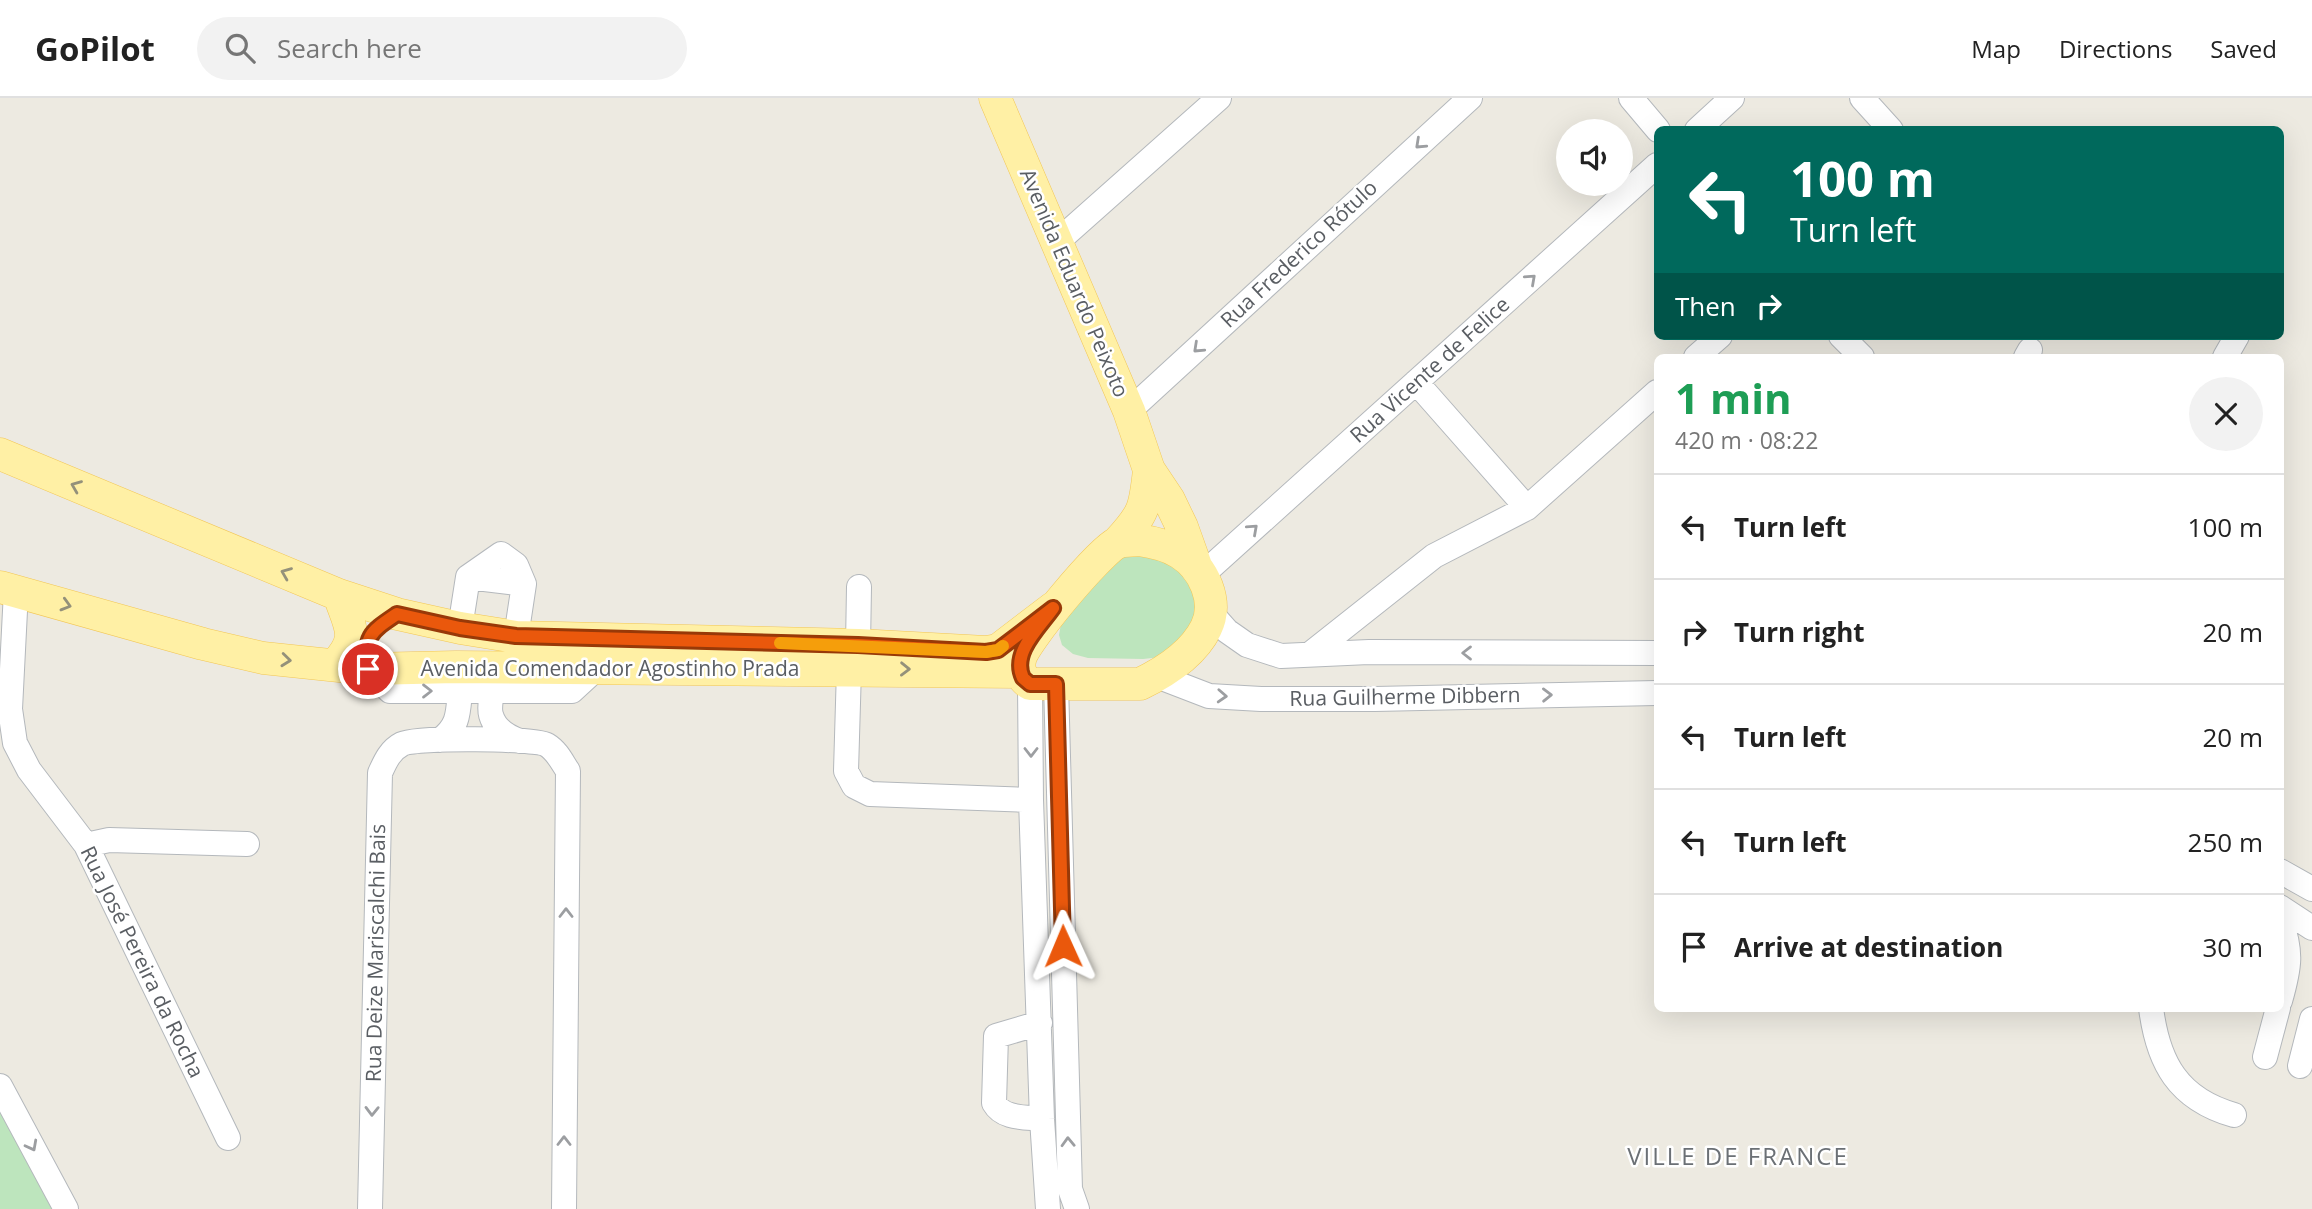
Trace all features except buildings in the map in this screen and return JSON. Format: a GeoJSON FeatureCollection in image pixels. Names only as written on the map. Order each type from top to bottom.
{"type":"FeatureCollection","features":[{"type":"Feature","properties":{"kind":"main road","name":"Avenida Eduardo Peixoto"},"geometry":{"type":"LineString","coordinates":[[995,98],[1129,411],[1149,470],[1170,500],[1182,527],[1211,597],[1211,612]]}},
{"type":"Feature","properties":{"kind":"main road","name":"Avenida Comendador Agostinho Prada"},"geometry":{"type":"LineString","coordinates":[[0,454],[339,595],[397,614],[517,631],[853,657],[1036,680],[1140,684],[1157,676]]}},
{"type":"Feature","properties":{"kind":"main road","name":"Avenida Eduardo Peixoto"},"geometry":{"type":"LineString","coordinates":[[1053,608],[1139,518],[1146,496],[1149,470]]}},
{"type":"Feature","properties":{"kind":"main road"},"geometry":{"type":"LineString","coordinates":[[1118,542],[1139,540],[1160,543],[1181,553],[1200,572]]}},
{"type":"Feature","properties":{"kind":"main road","name":"Avenida Comendador Agostinho Prada"},"geometry":{"type":"LineString","coordinates":[[8,589],[203,644],[263,658],[368,669],[597,668],[986,652],[998,650],[1053,608]]}},
{"type":"Feature","properties":{"kind":"main road"},"geometry":{"type":"LineString","coordinates":[[335,666],[349,650],[352,638],[339,595]]}},
{"type":"Feature","properties":{"kind":"main road"},"geometry":{"type":"LineString","coordinates":[[1036,680],[1019,661],[1053,608]]}},
{"type":"Feature","properties":{"kind":"main road"},"geometry":{"type":"LineString","coordinates":[[1157,676],[1196,643],[1211,612]]}},
{"type":"Feature","properties":{"kind":"main road"},"geometry":{"type":"LineString","coordinates":[[368,669],[366,646],[369,639],[375,629],[397,614]]}},
{"type":"Feature","properties":{"kind":"street"},"geometry":{"type":"LineString","coordinates":[[1058,242],[1219,98]]}},
{"type":"Feature","properties":{"kind":"street","name":"Rua Frederico Rótulo"},"geometry":{"type":"LineString","coordinates":[[1129,411],[1470,98]]}},
{"type":"Feature","properties":{"kind":"street"},"geometry":{"type":"LineString","coordinates":[[1631,98],[1655,126]]}},
{"type":"Feature","properties":{"kind":"street"},"geometry":{"type":"LineString","coordinates":[[1701,126],[1732,98]]}},
{"type":"Feature","properties":{"kind":"street"},"geometry":{"type":"LineString","coordinates":[[1862,98],[1887,126]]}},
{"type":"Feature","properties":{"kind":"street","name":"Rua Vicente de Felice"},"geometry":{"type":"LineString","coordinates":[[1200,572],[1654,168]]}},
{"type":"Feature","properties":{"kind":"street"},"geometry":{"type":"LineString","coordinates":[[1699,354],[1715,340]]}},
{"type":"Feature","properties":{"kind":"street"},"geometry":{"type":"LineString","coordinates":[[1845,340],[1859,354]]}},
{"type":"Feature","properties":{"kind":"street"},"geometry":{"type":"LineString","coordinates":[[1416,382],[1527,508]]}},
{"type":"Feature","properties":{"kind":"street"},"geometry":{"type":"LineString","coordinates":[[1309,655],[1434,556],[1527,508],[1654,395]]}},
{"type":"Feature","properties":{"kind":"street"},"geometry":{"type":"LineString","coordinates":[[461,623],[468,577],[524,584],[517,631]]}},
{"type":"Feature","properties":{"kind":"street"},"geometry":{"type":"LineString","coordinates":[[859,587],[846,771],[854,786],[870,794],[1031,800]]}},
{"type":"Feature","properties":{"kind":"street","name":"Rua José Pereira da Rocha"},"geometry":{"type":"LineString","coordinates":[[8,589],[10,709],[15,743],[29,770],[86,845],[228,1138]]}},
{"type":"Feature","properties":{"kind":"street"},"geometry":{"type":"LineString","coordinates":[[1365,608],[1369,652]]}},
{"type":"Feature","properties":{"kind":"street","name":"Rua Guilherme Dibbern"},"geometry":{"type":"LineString","coordinates":[[1211,612],[1227,631],[1247,645],[1282,656],[1369,652],[1654,653]]}},
{"type":"Feature","properties":{"kind":"street"},"geometry":{"type":"LineString","coordinates":[[368,669],[390,691],[572,691],[597,668]]}},
{"type":"Feature","properties":{"kind":"street","name":"Rua Guilherme Dibbern"},"geometry":{"type":"LineString","coordinates":[[1157,676],[1209,695],[1261,699],[1654,693]]}},
{"type":"Feature","properties":{"kind":"street"},"geometry":{"type":"LineString","coordinates":[[1036,680],[1031,800],[1042,1119],[1048,1209]]}},
{"type":"Feature","properties":{"kind":"street"},"geometry":{"type":"LineString","coordinates":[[1036,680],[1070,1189],[1077,1209]]}},
{"type":"Feature","properties":{"kind":"street"},"geometry":{"type":"LineString","coordinates":[[439,740],[453,728],[458,713],[460,691]]}},
{"type":"Feature","properties":{"kind":"street","name":"Rua Deize Mariscalchi Bais"},"geometry":{"type":"LineString","coordinates":[[492,691],[491,715],[508,737],[520,741]]}},
{"type":"Feature","properties":{"kind":"street","name":"Rua Deize Mariscalchi Bais"},"geometry":{"type":"LineString","coordinates":[[370,1209],[380,773],[388,755],[401,744],[415,740],[439,740],[547,744],[559,755],[568,771],[564,1209]]}},
{"type":"Feature","properties":{"kind":"street"},"geometry":{"type":"LineString","coordinates":[[86,845],[109,840],[247,844]]}},
{"type":"Feature","properties":{"kind":"street"},"geometry":{"type":"LineString","coordinates":[[2284,873],[2312,889]]}},
{"type":"Feature","properties":{"kind":"street"},"geometry":{"type":"LineString","coordinates":[[2284,910],[2312,928]]}},
{"type":"Feature","properties":{"kind":"street"},"geometry":{"type":"LineString","coordinates":[[2284,929],[2290,964],[2284,989]]}},
{"type":"Feature","properties":{"kind":"street"},"geometry":{"type":"LineString","coordinates":[[2284,1006],[2312,1016],[2300,1066]]}},
{"type":"Feature","properties":{"kind":"street"},"geometry":{"type":"LineString","coordinates":[[2152,1012],[2159,1051],[2168,1069],[2188,1092],[2205,1104],[2234,1115]]}},
{"type":"Feature","properties":{"kind":"street"},"geometry":{"type":"LineString","coordinates":[[2265,1057],[2278,1012]]}},
{"type":"Feature","properties":{"kind":"street"},"geometry":{"type":"LineString","coordinates":[[1040,1023],[996,1036],[994,1103],[998,1110],[1005,1114],[1042,1119]]}},
{"type":"Feature","properties":{"kind":"street"},"geometry":{"type":"LineString","coordinates":[[0,1086],[66,1209]]}},
{"type":"Feature","properties":{"kind":"green space"},"geometry":{"type":"Polygon","coordinates":[[[1139,554],[1157,557],[1174,565],[1187,578],[1197,600],[1193,625],[1161,657],[1088,658],[1073,654],[1062,645],[1059,635],[1067,612],[1122,556],[1139,554]]]}},
{"type":"Feature","properties":{"kind":"green space"},"geometry":{"type":"Polygon","coordinates":[[[0,1098],[69,1209],[0,1209],[0,1098]]]}},
{"type":"Feature","properties":{"kind":"slow traffic"},"geometry":{"type":"LineString","coordinates":[[780,643],[986,652],[998,650],[1003,646]]}},
{"type":"Feature","properties":{"kind":"district","name":"VILLE DE FRANCE"},"geometry":{"type":"Point","coordinates":[1738,1157]}},
{"type":"Feature","properties":{"kind":"route"},"geometry":{"type":"LineString","coordinates":[[368,669],[366,646],[369,639],[375,629],[397,614],[460,628],[516,636],[858,645],[986,652],[998,650],[1053,608],[1019,661],[1020,672],[1030,684],[1056,684],[1063,946]]}}]}
